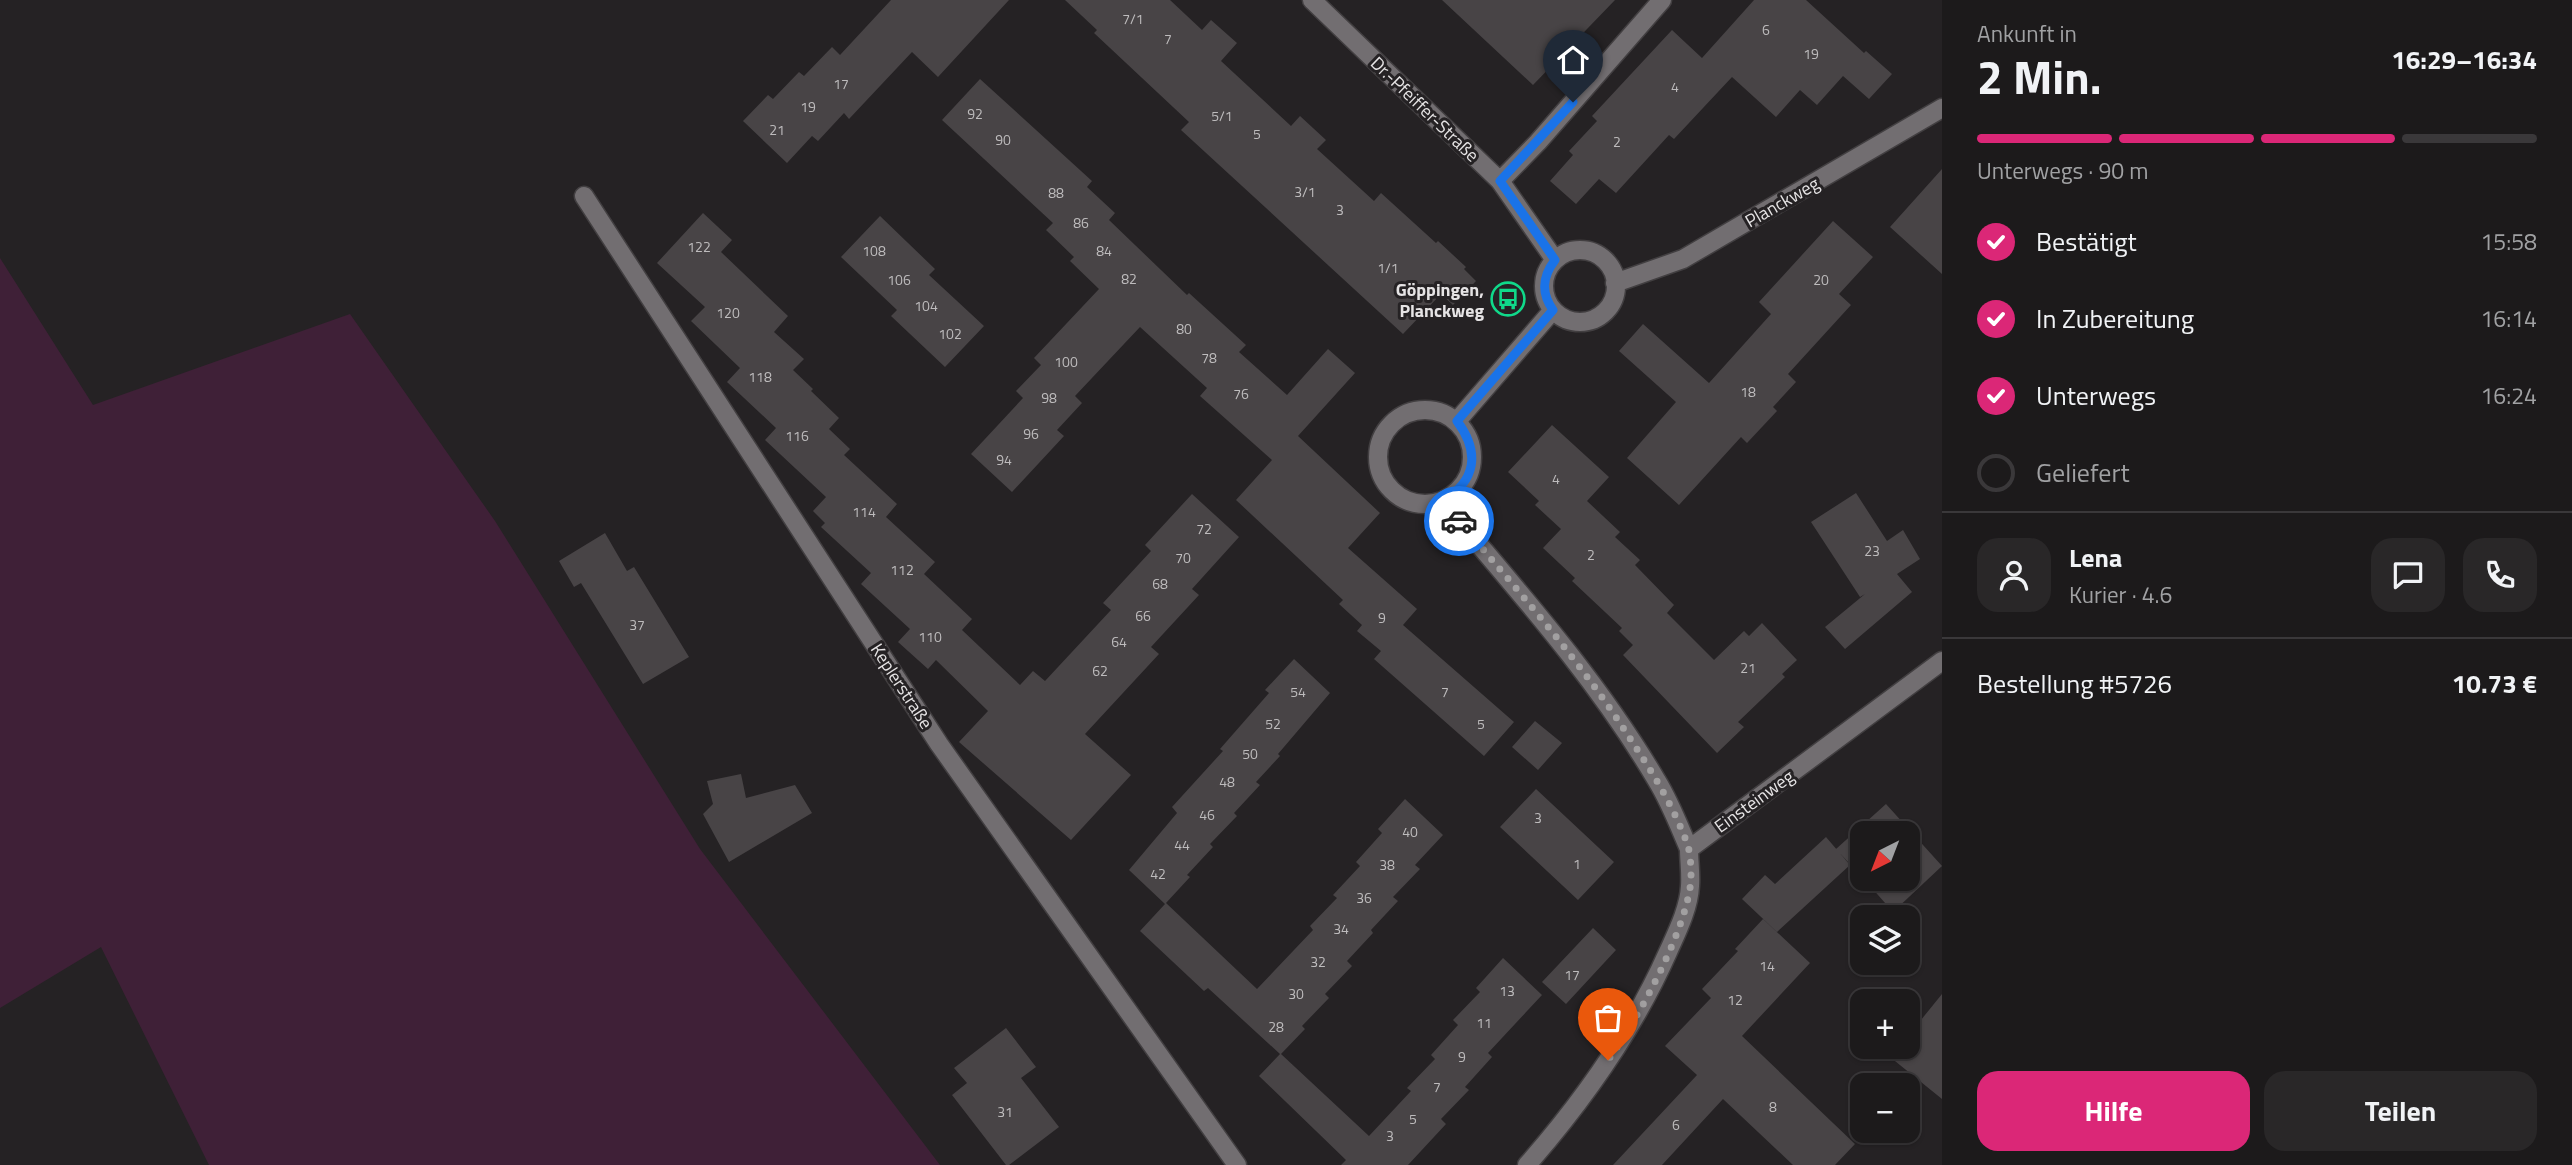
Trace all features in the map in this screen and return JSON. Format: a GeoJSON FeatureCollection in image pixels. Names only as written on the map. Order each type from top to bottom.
{"type":"FeatureCollection","features":[{"type":"Feature","properties":{"kind":"street","name":"Dr.-Pfeiffer-Straße"},"geometry":{"type":"LineString","coordinates":[[1312,0],[1500,181],[1555,260]]}},
{"type":"Feature","properties":{"kind":"street"},"geometry":{"type":"LineString","coordinates":[[1500,181],[1538,142],[1662,0]]}},
{"type":"Feature","properties":{"kind":"street","name":"Planckweg"},"geometry":{"type":"LineString","coordinates":[[1615,283],[1683,259],[1942,108]]}},
{"type":"Feature","properties":{"kind":"street","name":"Keplerstraße"},"geometry":{"type":"LineString","coordinates":[[583,196],[939,744],[1237,1165]]}},
{"type":"Feature","properties":{"kind":"street"},"geometry":{"type":"LineString","coordinates":[[1576,250],[1598,255],[1613,272],[1615,283],[1611,304],[1594,319],[1583,322],[1572,321],[1553,310],[1544,290],[1545,279],[1555,260],[1576,250]]}},
{"type":"Feature","properties":{"kind":"street"},"geometry":{"type":"LineString","coordinates":[[1457,421],[1553,310]]}},
{"type":"Feature","properties":{"kind":"street"},"geometry":{"type":"LineString","coordinates":[[1427,409],[1443,413],[1457,421],[1472,450],[1466,481],[1456,493],[1442,501],[1428,504],[1399,497],[1388,487],[1377,459],[1385,430],[1396,418],[1411,411],[1427,409]]}},
{"type":"Feature","properties":{"kind":"street"},"geometry":{"type":"LineString","coordinates":[[1442,501],[1583,669],[1608,704],[1659,783],[1689,849],[1690,888],[1677,932],[1657,976],[1624,1039],[1562,1125],[1527,1165]]}},
{"type":"Feature","properties":{"kind":"street","name":"Einsteinweg"},"geometry":{"type":"LineString","coordinates":[[1689,849],[1942,661]]}},
{"type":"Feature","properties":{"kind":"shaded area"},"geometry":{"type":"Polygon","coordinates":[[[0,258],[93,405],[350,314],[495,521],[700,849],[940,1165],[209,1165],[101,947],[0,1008],[0,258]]]}},
{"type":"Feature","properties":{"kind":"building"},"geometry":{"type":"Polygon","coordinates":[[[891,0],[1009,0],[938,77],[912,52],[849,119],[844,113],[818,141],[812,136],[787,163],[743,121],[768,95],[773,99],[799,72],[804,76],[832,47],[840,55],[891,0]]]}},
{"type":"Feature","properties":{"kind":"building"},"geometry":{"type":"Polygon","coordinates":[[[1065,0],[1170,0],[1202,30],[1211,20],[1237,43],[1221,61],[1291,126],[1300,116],[1326,140],[1317,149],[1374,201],[1381,193],[1436,243],[1438,241],[1466,267],[1464,269],[1476,281],[1453,305],[1441,294],[1403,334],[1181,130],[1189,122],[1094,33],[1097,30],[1065,0]]]}},
{"type":"Feature","properties":{"kind":"building"},"geometry":{"type":"Polygon","coordinates":[[[1442,0],[1615,0],[1533,85],[1442,0]]]}},
{"type":"Feature","properties":{"kind":"building"},"geometry":{"type":"Polygon","coordinates":[[[1754,0],[1806,0],[1864,53],[1866,51],[1892,74],[1869,99],[1843,76],[1817,105],[1800,90],[1776,117],[1732,77],[1674,139],[1669,135],[1616,193],[1599,179],[1576,204],[1550,181],[1573,155],[1569,151],[1597,121],[1592,116],[1672,30],[1702,58],[1754,0]]]}},
{"type":"Feature","properties":{"kind":"building"},"geometry":{"type":"Polygon","coordinates":[[[980,79],[1092,181],[1087,187],[1115,213],[1109,220],[1187,295],[1189,293],[1246,345],[1239,352],[1287,395],[1328,349],[1355,373],[1298,436],[1380,513],[1348,548],[1417,609],[1403,625],[1514,722],[1484,756],[1374,659],[1381,651],[1357,631],[1362,625],[1339,604],[1343,600],[1236,500],[1272,460],[1200,396],[1207,388],[1140,327],[1075,396],[1082,403],[1057,430],[1064,436],[1012,492],[971,454],[1023,398],[1016,391],[1041,365],[1034,358],[1099,289],[1070,261],[1074,257],[1046,230],[1053,223],[942,120],[980,79]]]}},
{"type":"Feature","properties":{"kind":"building"},"geometry":{"type":"Polygon","coordinates":[[[1942,169],[1942,274],[1890,227],[1942,169]]]}},
{"type":"Feature","properties":{"kind":"building"},"geometry":{"type":"Polygon","coordinates":[[[703,213],[732,240],[721,252],[788,316],[774,332],[804,359],[793,370],[839,418],[829,429],[850,449],[844,455],[897,504],[886,517],[935,562],[924,574],[972,619],[962,630],[1020,685],[1033,671],[1045,681],[1111,610],[1103,603],[1151,551],[1145,545],[1192,494],[1239,537],[1192,589],[1199,595],[1151,647],[1159,654],[1085,734],[1131,775],[1071,840],[959,742],[988,711],[936,660],[928,669],[898,642],[910,629],[861,584],[871,573],[821,527],[825,523],[813,511],[826,497],[765,440],[776,428],[727,382],[740,368],[691,321],[705,307],[657,263],[703,213]]]}},
{"type":"Feature","properties":{"kind":"building"},"geometry":{"type":"Polygon","coordinates":[[[880,216],[935,269],[929,275],[984,326],[945,367],[891,316],[897,310],[841,257],[880,216]]]}},
{"type":"Feature","properties":{"kind":"building"},"geometry":{"type":"Polygon","coordinates":[[[1833,221],[1873,257],[1839,294],[1851,305],[1788,374],[1796,382],[1773,407],[1777,411],[1747,443],[1741,437],[1679,505],[1627,458],[1676,402],[1619,351],[1643,324],[1709,383],[1771,314],[1759,302],[1833,221]]]}},
{"type":"Feature","properties":{"kind":"building"},"geometry":{"type":"Polygon","coordinates":[[[1552,425],[1609,477],[1587,501],[1620,532],[1615,537],[1640,560],[1635,565],[1674,605],[1667,613],[1714,660],[1744,631],[1749,636],[1762,623],[1797,660],[1782,674],[1785,677],[1738,722],[1744,727],[1717,753],[1623,655],[1633,645],[1619,631],[1622,628],[1572,581],[1575,578],[1543,548],[1561,529],[1535,505],[1539,501],[1508,472],[1552,425]]]}},
{"type":"Feature","properties":{"kind":"building"},"geometry":{"type":"Polygon","coordinates":[[[1856,493],[1887,541],[1903,530],[1920,559],[1897,574],[1912,592],[1845,649],[1825,627],[1865,594],[1860,597],[1811,522],[1856,493]]]}},
{"type":"Feature","properties":{"kind":"building"},"geometry":{"type":"Polygon","coordinates":[[[605,533],[627,571],[634,567],[689,657],[643,684],[581,583],[574,587],[559,561],[605,533]]]}},
{"type":"Feature","properties":{"kind":"building"},"geometry":{"type":"Polygon","coordinates":[[[1294,659],[1330,693],[1256,782],[1260,785],[1234,813],[1237,816],[1210,844],[1213,847],[1166,903],[1257,989],[1313,930],[1310,926],[1337,898],[1333,895],[1360,866],[1356,862],[1382,833],[1378,829],[1405,799],[1443,835],[1415,865],[1420,869],[1393,897],[1398,901],[1347,961],[1352,966],[1325,994],[1329,998],[1302,1026],[1305,1029],[1281,1054],[1369,1136],[1411,1091],[1407,1088],[1435,1059],[1431,1055],[1458,1025],[1453,1020],[1480,992],[1476,988],[1503,958],[1542,995],[1488,1053],[1492,1057],[1465,1087],[1469,1090],[1441,1119],[1446,1124],[1408,1165],[1341,1165],[1346,1160],[1259,1076],[1280,1054],[1208,988],[1204,991],[1140,931],[1165,904],[1129,870],[1177,813],[1172,807],[1223,751],[1220,749],[1269,693],[1265,690],[1294,659]]]}},
{"type":"Feature","properties":{"kind":"building"},"geometry":{"type":"Polygon","coordinates":[[[1535,721],[1562,743],[1538,770],[1512,747],[1535,721]]]}},
{"type":"Feature","properties":{"kind":"building"},"geometry":{"type":"Polygon","coordinates":[[[741,774],[746,798],[795,785],[812,813],[729,862],[703,814],[713,804],[707,781],[741,774]]]}},
{"type":"Feature","properties":{"kind":"building"},"geometry":{"type":"Polygon","coordinates":[[[1536,789],[1614,862],[1578,900],[1500,827],[1536,789]]]}},
{"type":"Feature","properties":{"kind":"building"},"geometry":{"type":"Polygon","coordinates":[[[1886,804],[1901,821],[1867,821],[1886,804]]]}},
{"type":"Feature","properties":{"kind":"building"},"geometry":{"type":"Polygon","coordinates":[[[1850,836],[1850,864],[1836,849],[1850,836]]]}},
{"type":"Feature","properties":{"kind":"building"},"geometry":{"type":"Polygon","coordinates":[[[1826,837],[1850,865],[1777,932],[1742,899],[1765,875],[1775,884],[1826,837]]]}},
{"type":"Feature","properties":{"kind":"building"},"geometry":{"type":"Polygon","coordinates":[[[1920,842],[1942,866],[1920,887],[1920,842]]]}},
{"type":"Feature","properties":{"kind":"building"},"geometry":{"type":"Polygon","coordinates":[[[1874,891],[1915,891],[1900,905],[1887,905],[1874,891]]]}},
{"type":"Feature","properties":{"kind":"building"},"geometry":{"type":"Polygon","coordinates":[[[1763,919],[1810,963],[1742,1036],[1850,1139],[1850,1143],[1855,1144],[1835,1165],[1793,1165],[1723,1099],[1662,1165],[1613,1165],[1697,1075],[1665,1046],[1711,998],[1702,989],[1738,951],[1735,949],[1763,919]]]}},
{"type":"Feature","properties":{"kind":"building"},"geometry":{"type":"Polygon","coordinates":[[[1593,928],[1616,950],[1566,1004],[1542,982],[1593,928]]]}},
{"type":"Feature","properties":{"kind":"building"},"geometry":{"type":"Polygon","coordinates":[[[1942,994],[1942,1099],[1920,1081],[1920,1073],[1910,1073],[1892,1059],[1920,1059],[1920,1021],[1942,994]]]}},
{"type":"Feature","properties":{"kind":"building"},"geometry":{"type":"Polygon","coordinates":[[[1006,1028],[1036,1067],[1021,1078],[1059,1127],[1009,1165],[1006,1165],[952,1095],[967,1083],[954,1068],[1006,1028]]]}},
{"type":"Feature","properties":{"kind":"way so far"},"geometry":{"type":"LineString","coordinates":[[1459,521],[1583,669],[1608,704],[1659,783],[1689,849],[1690,888],[1677,932],[1624,1039],[1608,1060]]}},
{"type":"Feature","properties":{"kind":"place","name":"Göppingen, Planckweg"},"geometry":{"type":"Point","coordinates":[1508,299]}},
{"type":"Feature","properties":{"kind":"route"},"geometry":{"type":"LineString","coordinates":[[1459,521],[1442,501],[1456,493],[1466,481],[1471,466],[1472,450],[1457,421],[1553,310],[1544,290],[1549,268],[1555,260],[1500,181],[1573,102]]}}]}
